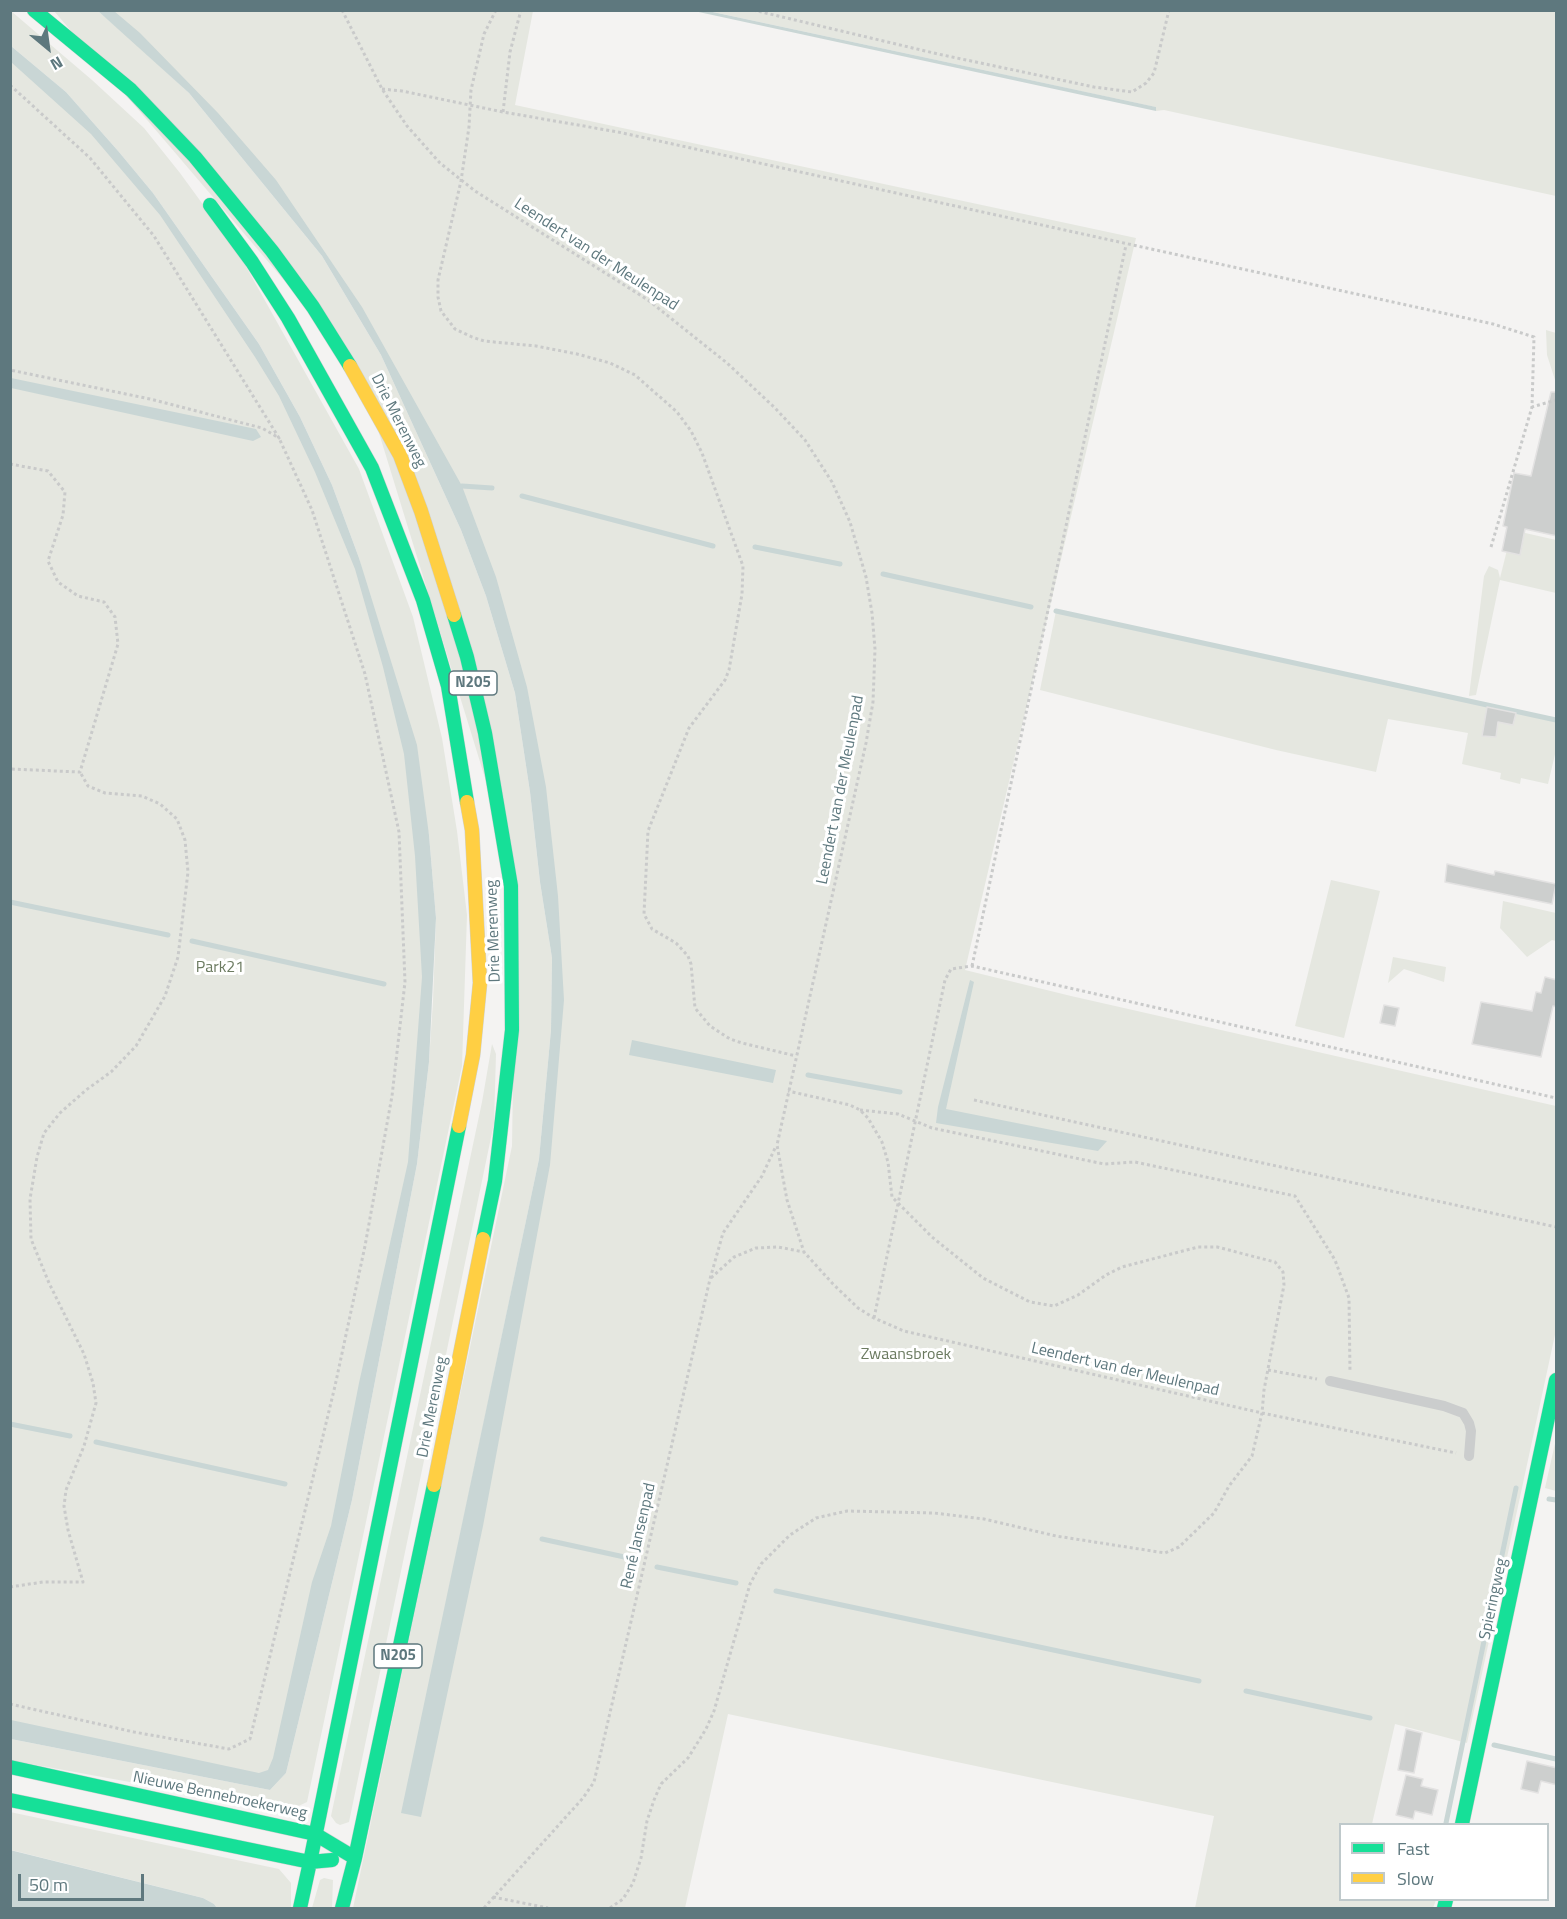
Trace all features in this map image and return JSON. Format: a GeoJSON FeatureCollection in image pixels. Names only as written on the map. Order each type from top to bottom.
{"type":"FeatureCollection","features":[{"type":"Feature","properties":{"kind":"main road","name":"Drie Merenweg"},"geometry":{"type":"LineString","coordinates":[[34,10],[131,90],[195,157],[236,205],[312,307],[358,379],[400,455],[422,511],[467,657],[485,733],[511,886],[512,1030],[495,1181],[441,1453],[355,1858],[342,1908]]}},
{"type":"Feature","properties":{"kind":"main road","name":"Drie Merenweg"},"geometry":{"type":"LineString","coordinates":[[65,36],[128,107]]}},
{"type":"Feature","properties":{"kind":"main road","name":"Drie Merenweg"},"geometry":{"type":"LineString","coordinates":[[204,197],[252,262],[288,318],[372,468],[423,600],[448,686],[472,830],[480,983],[473,1055],[300,1908]]}},
{"type":"Feature","properties":{"kind":"main road","name":"Spieringweg"},"geometry":{"type":"LineString","coordinates":[[1462,1823],[1557,1380]]}},
{"type":"Feature","properties":{"kind":"main road","name":"Nieuwe Bennebroekerweg"},"geometry":{"type":"LineString","coordinates":[[10,1767],[315,1834],[355,1858]]}},
{"type":"Feature","properties":{"kind":"main road"},"geometry":{"type":"LineString","coordinates":[[10,1800],[310,1862],[355,1858]]}},
{"type":"Feature","properties":{"kind":"lane"},"geometry":{"type":"LineString","coordinates":[[1330,1381],[1444,1406],[1462,1413],[1471,1431],[1469,1456]]}},
{"type":"Feature","properties":{"kind":"path","name":"Leendert van der Meulenpad"},"geometry":{"type":"LineString","coordinates":[[342,10],[382,89],[397,113],[440,164],[460,181],[648,300],[728,363],[805,440],[832,482],[853,529],[866,577],[872,613],[875,649],[873,702],[866,743],[777,1145],[781,1156],[787,1200],[804,1252],[840,1291],[874,1318],[904,1331],[1262,1413],[1469,1456]]}},
{"type":"Feature","properties":{"kind":"path"},"geometry":{"type":"LineString","coordinates":[[496,10],[484,34],[469,104],[469,127],[460,181],[438,280],[441,311],[462,334],[478,339],[577,354],[610,363],[635,375],[668,403],[684,421],[702,453],[742,566],[742,594],[729,670],[725,680],[689,728],[648,831],[644,914],[652,929],[675,943],[688,956],[696,1008],[710,1026],[730,1039],[796,1056]]}},
{"type":"Feature","properties":{"kind":"path"},"geometry":{"type":"LineString","coordinates":[[503,112],[510,52],[520,10]]}},
{"type":"Feature","properties":{"kind":"path"},"geometry":{"type":"LineString","coordinates":[[753,10],[950,56],[1094,87],[1132,92],[1146,84],[1154,73],[1169,10]]}},
{"type":"Feature","properties":{"kind":"path"},"geometry":{"type":"LineString","coordinates":[[10,85],[90,158],[154,236],[279,438],[312,510],[365,674],[399,832],[405,982],[392,1096],[362,1257],[335,1386],[250,1739],[229,1749],[134,1732],[10,1704]]}},
{"type":"Feature","properties":{"kind":"path"},"geometry":{"type":"LineString","coordinates":[[382,89],[618,132],[1493,324],[1534,337],[1532,407],[1491,547]]}},
{"type":"Feature","properties":{"kind":"path"},"geometry":{"type":"LineString","coordinates":[[972,966],[1126,245]]}},
{"type":"Feature","properties":{"kind":"path"},"geometry":{"type":"LineString","coordinates":[[10,370],[150,399],[262,428],[279,438]]}},
{"type":"Feature","properties":{"kind":"path"},"geometry":{"type":"LineString","coordinates":[[1532,407],[1557,400]]}},
{"type":"Feature","properties":{"kind":"path"},"geometry":{"type":"LineString","coordinates":[[10,464],[48,471],[65,492],[63,515],[48,561],[58,582],[78,596],[104,602],[115,617],[118,644],[80,772],[88,786],[105,793],[142,796],[160,804],[177,819],[185,840],[188,872],[178,957],[165,996],[136,1046],[111,1072],[86,1090],[44,1133],[37,1157],[30,1199],[31,1239],[49,1283],[84,1354],[93,1383],[96,1403],[84,1446],[66,1490],[64,1506],[68,1530],[83,1582],[43,1582],[10,1587]]}},
{"type":"Feature","properties":{"kind":"path"},"geometry":{"type":"LineString","coordinates":[[10,769],[80,772]]}},
{"type":"Feature","properties":{"kind":"path"},"geometry":{"type":"LineString","coordinates":[[874,1318],[945,980],[951,969],[972,966],[1557,1098]]}},
{"type":"Feature","properties":{"kind":"path"},"geometry":{"type":"LineString","coordinates":[[610,1908],[623,1899],[633,1883],[641,1858],[647,1821],[662,1784],[687,1758],[706,1729],[714,1711],[750,1584],[761,1564],[790,1534],[816,1518],[847,1511],[922,1512],[957,1515],[1056,1536],[1165,1553],[1179,1547],[1193,1535],[1220,1505],[1229,1486],[1252,1456],[1262,1413],[1285,1278],[1280,1266],[1270,1259],[1217,1247],[1198,1247],[1122,1267],[1065,1302],[1054,1306],[1042,1305],[1016,1296],[983,1278],[932,1238],[892,1197],[888,1162],[882,1142],[868,1118],[860,1110],[850,1105],[788,1091]]}},
{"type":"Feature","properties":{"kind":"path"},"geometry":{"type":"LineString","coordinates":[[974,1100],[1557,1227]]}},
{"type":"Feature","properties":{"kind":"path"},"geometry":{"type":"LineString","coordinates":[[860,1110],[898,1114],[932,1128],[1104,1164],[1135,1162],[1295,1197],[1335,1260],[1348,1298],[1350,1385]]}},
{"type":"Feature","properties":{"kind":"path","name":"René Jansenpad"},"geometry":{"type":"LineString","coordinates":[[484,1908],[583,1798],[594,1782],[710,1279],[723,1233],[762,1176],[777,1145]]}},
{"type":"Feature","properties":{"kind":"path"},"geometry":{"type":"LineString","coordinates":[[710,1279],[734,1257],[756,1248],[778,1246],[804,1252]]}},
{"type":"Feature","properties":{"kind":"path"},"geometry":{"type":"LineString","coordinates":[[1268,1370],[1330,1381]]}},
{"type":"Feature","properties":{"kind":"path"},"geometry":{"type":"LineString","coordinates":[[494,1897],[548,1908]]}},
{"type":"Feature","properties":{"kind":"green space"},"geometry":{"type":"Polygon","coordinates":[[[11,11],[144,128],[180,173],[239,254],[359,469],[413,617],[442,738],[457,831],[467,915],[462,1066],[307,1802],[292,1809],[283,1810],[11,1760],[11,1739],[270,1790],[286,1773],[352,1500],[417,1164],[429,1062],[433,1001],[436,918],[429,835],[359,558],[332,485],[300,417],[259,344],[153,193],[66,92],[11,46],[11,11]]]}},
{"type":"Feature","properties":{"kind":"green space","name":"Zwaansbroek"},"geometry":{"type":"Polygon","coordinates":[[[54,11],[98,11],[132,40],[189,93],[322,256],[381,355],[461,530],[486,596],[515,693],[552,958],[551,1030],[539,1159],[402,1813],[536,1224],[557,975],[518,692],[473,541],[414,403],[330,261],[146,40],[112,11],[533,11],[515,105],[1136,238],[965,970],[1556,1106],[1556,1330],[1467,1743],[1395,1724],[1372,1823],[1339,1823],[1339,1901],[1436,1901],[1433,1908],[1195,1908],[1214,1816],[728,1714],[685,1908],[353,1908],[512,1146],[516,879],[359,368],[54,11]]]}},
{"type":"Feature","properties":{"kind":"green space"},"geometry":{"type":"Polygon","coordinates":[[[708,11],[1556,11],[1556,196],[1164,110],[1156,111],[1155,107],[708,11]]]}},
{"type":"Feature","properties":{"kind":"green space","name":"Park21"},"geometry":{"type":"Polygon","coordinates":[[[11,56],[65,100],[152,199],[275,380],[347,535],[391,676],[419,816],[430,973],[412,1160],[346,1486],[273,1777],[11,1730],[11,56]]]}},
{"type":"Feature","properties":{"kind":"green space"},"geometry":{"type":"Polygon","coordinates":[[[1546,330],[1556,333],[1556,383],[1547,355],[1546,330]]]}},
{"type":"Feature","properties":{"kind":"green space"},"geometry":{"type":"Polygon","coordinates":[[[1512,530],[1556,540],[1556,593],[1500,580],[1476,695],[1469,696],[1484,576],[1489,566],[1498,570],[1500,578],[1512,530]]]}},
{"type":"Feature","properties":{"kind":"green space"},"geometry":{"type":"Polygon","coordinates":[[[1056,611],[1556,719],[1556,750],[1548,784],[1521,778],[1520,784],[1500,779],[1501,773],[1462,764],[1468,733],[1388,719],[1376,772],[1276,750],[1040,690],[1056,611]]]}},
{"type":"Feature","properties":{"kind":"green space"},"geometry":{"type":"Polygon","coordinates":[[[1331,880],[1380,891],[1344,1038],[1295,1026],[1331,880]]]}},
{"type":"Feature","properties":{"kind":"green space"},"geometry":{"type":"Polygon","coordinates":[[[1503,901],[1556,913],[1556,941],[1552,940],[1527,957],[1500,928],[1503,901]]]}},
{"type":"Feature","properties":{"kind":"green space"},"geometry":{"type":"Polygon","coordinates":[[[1393,957],[1446,967],[1444,982],[1404,969],[1388,983],[1393,957]]]}},
{"type":"Feature","properties":{"kind":"green space"},"geometry":{"type":"Polygon","coordinates":[[[492,1044],[496,1054],[494,1123],[349,1822],[340,1825],[331,1816],[482,1102],[492,1044]]]}},
{"type":"Feature","properties":{"kind":"green space"},"geometry":{"type":"Polygon","coordinates":[[[1556,1439],[1556,1491],[1545,1488],[1556,1439]]]}},
{"type":"Feature","properties":{"kind":"green space"},"geometry":{"type":"Polygon","coordinates":[[[10,1812],[279,1869],[291,1883],[291,1908],[217,1908],[203,1898],[11,1850],[10,1812]]]}},
{"type":"Feature","properties":{"kind":"green space"},"geometry":{"type":"Polygon","coordinates":[[[324,1878],[333,1880],[332,1908],[312,1908],[320,1880],[324,1878]]]}},
{"type":"Feature","properties":{"kind":"shaded area"},"geometry":{"type":"Polygon","coordinates":[[[98,11],[114,11],[140,33],[218,113],[276,180],[362,307],[462,486],[496,577],[527,687],[546,787],[558,896],[564,1000],[550,1165],[483,1526],[421,1817],[401,1813],[539,1159],[551,1030],[552,958],[515,693],[486,596],[461,530],[381,355],[322,256],[189,93],[98,11]]]}},
{"type":"Feature","properties":{"kind":"shaded area"},"geometry":{"type":"Polygon","coordinates":[[[694,11],[708,11],[1156,107],[1156,111],[694,11]]]}},
{"type":"Feature","properties":{"kind":"shaded area"},"geometry":{"type":"Polygon","coordinates":[[[11,46],[66,92],[119,152],[153,193],[259,344],[300,417],[332,485],[359,558],[417,745],[429,835],[436,918],[429,1062],[417,1164],[352,1500],[286,1773],[270,1790],[11,1739],[11,1720],[259,1773],[268,1770],[273,1758],[312,1582],[331,1526],[359,1383],[408,1162],[422,977],[415,856],[404,754],[383,667],[355,569],[315,472],[279,396],[160,215],[91,134],[11,62],[11,46]]]}},
{"type":"Feature","properties":{"kind":"shaded area"},"geometry":{"type":"Polygon","coordinates":[[[11,378],[256,429],[261,437],[253,441],[11,388],[11,378]]]}},
{"type":"Feature","properties":{"kind":"shaded area"},"geometry":{"type":"Polygon","coordinates":[[[970,980],[974,982],[946,1109],[1107,1141],[1098,1151],[936,1123],[970,980]]]}},
{"type":"Feature","properties":{"kind":"shaded area"},"geometry":{"type":"Polygon","coordinates":[[[632,1040],[776,1070],[773,1083],[629,1055],[632,1040]]]}},
{"type":"Feature","properties":{"kind":"shaded area"},"geometry":{"type":"Polygon","coordinates":[[[10,1850],[203,1898],[217,1908],[11,1908],[10,1850]]]}},
{"type":"Feature","properties":{"kind":"building"},"geometry":{"type":"Polygon","coordinates":[[[1551,392],[1557,392],[1557,536],[1525,529],[1520,555],[1502,551],[1507,527],[1503,526],[1514,473],[1531,476],[1551,392]]]}},
{"type":"Feature","properties":{"kind":"building"},"geometry":{"type":"Polygon","coordinates":[[[1487,707],[1516,713],[1513,725],[1498,722],[1496,737],[1482,736],[1487,707]]]}},
{"type":"Feature","properties":{"kind":"building"},"geometry":{"type":"Polygon","coordinates":[[[1447,864],[1494,875],[1495,871],[1556,884],[1552,904],[1445,882],[1447,864]]]}},
{"type":"Feature","properties":{"kind":"building"},"geometry":{"type":"Polygon","coordinates":[[[1545,977],[1557,980],[1557,1007],[1553,1006],[1541,1057],[1472,1044],[1481,1002],[1532,1011],[1536,992],[1541,993],[1545,977]]]}},
{"type":"Feature","properties":{"kind":"building"},"geometry":{"type":"Polygon","coordinates":[[[1384,1005],[1399,1008],[1395,1026],[1380,1023],[1384,1005]]]}},
{"type":"Feature","properties":{"kind":"building"},"geometry":{"type":"Polygon","coordinates":[[[1406,1729],[1422,1733],[1414,1773],[1398,1770],[1406,1729]]]}},
{"type":"Feature","properties":{"kind":"building"},"geometry":{"type":"Polygon","coordinates":[[[1527,1761],[1557,1768],[1557,1785],[1541,1781],[1538,1793],[1521,1789],[1527,1761]]]}},
{"type":"Feature","properties":{"kind":"building"},"geometry":{"type":"Polygon","coordinates":[[[1406,1775],[1423,1779],[1421,1786],[1438,1790],[1432,1815],[1415,1811],[1413,1819],[1396,1815],[1406,1775]]]}},
{"type":"Feature","properties":{"kind":"waterway"},"geometry":{"type":"LineString","coordinates":[[462,486],[492,488]]}},
{"type":"Feature","properties":{"kind":"waterway"},"geometry":{"type":"LineString","coordinates":[[522,496],[713,546]]}},
{"type":"Feature","properties":{"kind":"waterway"},"geometry":{"type":"LineString","coordinates":[[755,547],[840,564]]}},
{"type":"Feature","properties":{"kind":"waterway"},"geometry":{"type":"LineString","coordinates":[[883,574],[1031,607]]}},
{"type":"Feature","properties":{"kind":"waterway"},"geometry":{"type":"LineString","coordinates":[[1056,611],[1556,720]]}},
{"type":"Feature","properties":{"kind":"waterway"},"geometry":{"type":"LineString","coordinates":[[10,902],[168,935]]}},
{"type":"Feature","properties":{"kind":"waterway"},"geometry":{"type":"LineString","coordinates":[[192,941],[384,984]]}},
{"type":"Feature","properties":{"kind":"waterway"},"geometry":{"type":"LineString","coordinates":[[808,1075],[900,1092]]}},
{"type":"Feature","properties":{"kind":"waterway"},"geometry":{"type":"LineString","coordinates":[[10,1424],[70,1436]]}},
{"type":"Feature","properties":{"kind":"waterway"},"geometry":{"type":"LineString","coordinates":[[96,1442],[285,1484]]}},
{"type":"Feature","properties":{"kind":"waterway"},"geometry":{"type":"LineString","coordinates":[[1446,1823],[1516,1488]]}},
{"type":"Feature","properties":{"kind":"waterway"},"geometry":{"type":"LineString","coordinates":[[1549,1499],[1556,1500]]}},
{"type":"Feature","properties":{"kind":"waterway"},"geometry":{"type":"LineString","coordinates":[[542,1539],[629,1558]]}},
{"type":"Feature","properties":{"kind":"waterway"},"geometry":{"type":"LineString","coordinates":[[657,1567],[736,1583]]}},
{"type":"Feature","properties":{"kind":"waterway"},"geometry":{"type":"LineString","coordinates":[[776,1591],[1199,1681]]}},
{"type":"Feature","properties":{"kind":"waterway"},"geometry":{"type":"LineString","coordinates":[[1246,1691],[1370,1718]]}},
{"type":"Feature","properties":{"kind":"waterway"},"geometry":{"type":"LineString","coordinates":[[1494,1745],[1556,1759]]}},
{"type":"Feature","properties":{"kind":"traffic: fast"},"geometry":{"type":"LineString","coordinates":[[34,10],[131,90],[195,157],[272,251],[313,307],[350,366]]}},
{"type":"Feature","properties":{"kind":"traffic: fast"},"geometry":{"type":"LineString","coordinates":[[210,205],[252,262],[288,318],[372,468],[423,600],[448,686],[467,802]]}},
{"type":"Feature","properties":{"kind":"traffic: fast"},"geometry":{"type":"LineString","coordinates":[[454,615],[467,657],[485,733],[511,886],[512,1030],[495,1181],[483,1239]]}},
{"type":"Feature","properties":{"kind":"traffic: fast"},"geometry":{"type":"LineString","coordinates":[[310,1862],[459,1126]]}},
{"type":"Feature","properties":{"kind":"traffic: fast"},"geometry":{"type":"LineString","coordinates":[[1462,1823],[1556,1380]]}},
{"type":"Feature","properties":{"kind":"traffic: fast"},"geometry":{"type":"LineString","coordinates":[[355,1858],[434,1485]]}},
{"type":"Feature","properties":{"kind":"traffic: fast"},"geometry":{"type":"LineString","coordinates":[[10,1767],[315,1834],[355,1858]]}},
{"type":"Feature","properties":{"kind":"traffic: fast"},"geometry":{"type":"LineString","coordinates":[[10,1800],[310,1862],[332,1860]]}},
{"type":"Feature","properties":{"kind":"traffic: fast"},"geometry":{"type":"LineString","coordinates":[[342,1908],[355,1858]]}},
{"type":"Feature","properties":{"kind":"traffic: fast"},"geometry":{"type":"LineString","coordinates":[[300,1908],[310,1862]]}},
{"type":"Feature","properties":{"kind":"traffic: fast"},"geometry":{"type":"LineString","coordinates":[[1444,1908],[1446,1901]]}},
{"type":"Feature","properties":{"kind":"traffic: slow"},"geometry":{"type":"LineString","coordinates":[[350,366],[400,455],[421,511],[454,615]]}},
{"type":"Feature","properties":{"kind":"traffic: slow"},"geometry":{"type":"LineString","coordinates":[[459,1126],[473,1055],[480,983],[472,830],[467,802]]}},
{"type":"Feature","properties":{"kind":"traffic: slow"},"geometry":{"type":"LineString","coordinates":[[434,1485],[483,1239]]}}]}
